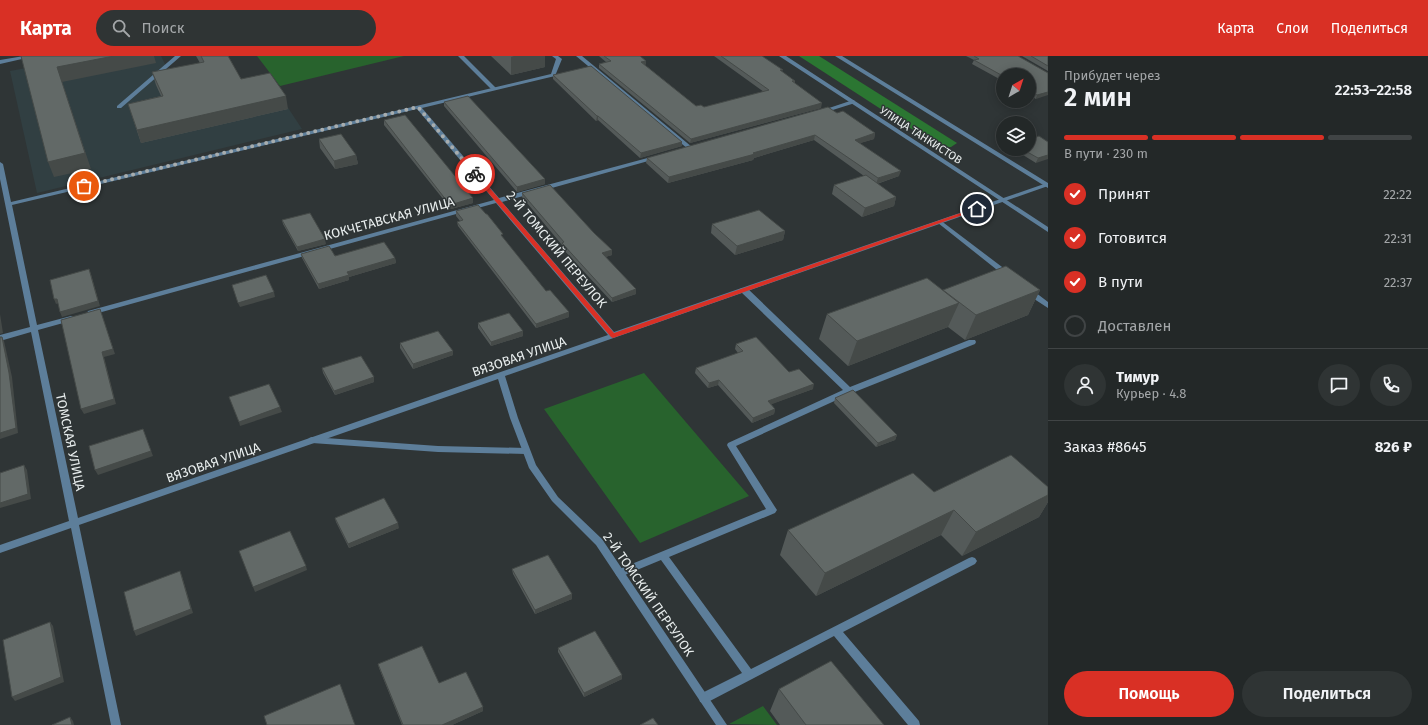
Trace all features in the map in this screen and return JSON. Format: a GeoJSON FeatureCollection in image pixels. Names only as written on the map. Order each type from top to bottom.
{"type":"FeatureCollection","features":[{"type":"Feature","properties":{"kind":"street"},"geometry":{"type":"LineString","coordinates":[[0,62],[32,56]]}},
{"type":"Feature","properties":{"kind":"street"},"geometry":{"type":"LineString","coordinates":[[119,107],[178,56]]}},
{"type":"Feature","properties":{"kind":"street"},"geometry":{"type":"LineString","coordinates":[[461,56],[494,89]]}},
{"type":"Feature","properties":{"kind":"street"},"geometry":{"type":"LineString","coordinates":[[9,204],[553,75],[559,60],[555,56]]}},
{"type":"Feature","properties":{"kind":"street"},"geometry":{"type":"LineString","coordinates":[[580,56],[690,148]]}},
{"type":"Feature","properties":{"kind":"street","name":"УЛИЦА ТАНКИСТОВ"},"geometry":{"type":"LineString","coordinates":[[782,56],[1048,230]]}},
{"type":"Feature","properties":{"kind":"street","name":"УЛИЦА ТАНКИСТОВ"},"geometry":{"type":"LineString","coordinates":[[838,56],[1047,186]]}},
{"type":"Feature","properties":{"kind":"street"},"geometry":{"type":"LineString","coordinates":[[816,113],[853,102]]}},
{"type":"Feature","properties":{"kind":"street","name":"2-Й ТОМСКИЙ ПЕРЕУЛОК"},"geometry":{"type":"LineString","coordinates":[[418,107],[613,336]]}},
{"type":"Feature","properties":{"kind":"street"},"geometry":{"type":"LineString","coordinates":[[682,150],[697,146]]}},
{"type":"Feature","properties":{"kind":"street","name":"КОКЧЕТАВСКАЯ УЛИЦА"},"geometry":{"type":"LineString","coordinates":[[87,314],[667,154]]}},
{"type":"Feature","properties":{"kind":"street","name":"ТОМСКАЯ УЛИЦА"},"geometry":{"type":"LineString","coordinates":[[0,164],[116,725]]}},
{"type":"Feature","properties":{"kind":"street","name":"ВЯЗОВАЯ УЛИЦА"},"geometry":{"type":"LineString","coordinates":[[0,549],[1002,200],[1047,186]]}},
{"type":"Feature","properties":{"kind":"street"},"geometry":{"type":"LineString","coordinates":[[940,222],[1012,278]]}},
{"type":"Feature","properties":{"kind":"street"},"geometry":{"type":"LineString","coordinates":[[1024,288],[1048,306]]}},
{"type":"Feature","properties":{"kind":"street"},"geometry":{"type":"LineString","coordinates":[[744,290],[849,391]]}},
{"type":"Feature","properties":{"kind":"street"},"geometry":{"type":"LineString","coordinates":[[0,338],[80,316]]}},
{"type":"Feature","properties":{"kind":"street"},"geometry":{"type":"LineString","coordinates":[[620,573],[772,510],[731,445],[849,391],[972,342]]}},
{"type":"Feature","properties":{"kind":"street","name":"2-Й ТОМСКИЙ ПЕРЕУЛОК"},"geometry":{"type":"LineString","coordinates":[[501,375],[532,466],[555,499],[599,542],[722,725]]}},
{"type":"Feature","properties":{"kind":"street"},"geometry":{"type":"LineString","coordinates":[[312,440],[438,449],[526,451]]}},
{"type":"Feature","properties":{"kind":"street"},"geometry":{"type":"LineString","coordinates":[[663,555],[749,675]]}},
{"type":"Feature","properties":{"kind":"street"},"geometry":{"type":"LineString","coordinates":[[704,698],[972,561]]}},
{"type":"Feature","properties":{"kind":"street"},"geometry":{"type":"LineString","coordinates":[[836,631],[915,725]]}},
{"type":"Feature","properties":{"kind":"shaded area"},"geometry":{"type":"Polygon","coordinates":[[[91,56],[161,56],[185,105],[273,85],[302,129],[37,193],[10,71],[91,56]]]}},
{"type":"Feature","properties":{"kind":"green space"},"geometry":{"type":"Polygon","coordinates":[[[257,56],[404,56],[280,86],[257,56]]]}},
{"type":"Feature","properties":{"kind":"green space"},"geometry":{"type":"Polygon","coordinates":[[[799,56],[819,56],[957,143],[951,147],[941,148],[799,56]]]}},
{"type":"Feature","properties":{"kind":"green space"},"geometry":{"type":"Polygon","coordinates":[[[644,373],[749,496],[640,543],[544,409],[644,373]]]}},
{"type":"Feature","properties":{"kind":"green space"},"geometry":{"type":"Polygon","coordinates":[[[763,706],[777,725],[729,724],[763,706]]]}},
{"type":"Feature","properties":{"kind":"building"},"geometry":{"type":"Polygon","coordinates":[[[21,56],[114,56],[57,67],[85,153],[48,162],[21,56]]]}},
{"type":"Feature","properties":{"kind":"building"},"geometry":{"type":"Polygon","coordinates":[[[201,56],[228,56],[241,79],[270,73],[286,96],[137,130],[128,104],[163,96],[152,72],[204,62],[201,56]]]}},
{"type":"Feature","properties":{"kind":"building"},"geometry":{"type":"Polygon","coordinates":[[[604,56],[640,56],[646,61],[641,62],[696,106],[701,105],[704,107],[769,90],[721,56],[762,56],[783,70],[780,70],[795,81],[792,81],[822,103],[691,139],[599,64],[611,61],[604,56]]]}},
{"type":"Feature","properties":{"kind":"building"},"geometry":{"type":"Polygon","coordinates":[[[974,56],[1018,56],[1048,73],[1048,92],[1036,94],[1036,68],[996,68],[996,72],[974,60],[979,59],[974,56]]]}},
{"type":"Feature","properties":{"kind":"building"},"geometry":{"type":"Polygon","coordinates":[[[1031,56],[1048,56],[1048,66],[1031,56]]]}},
{"type":"Feature","properties":{"kind":"building"},"geometry":{"type":"Polygon","coordinates":[[[591,66],[682,142],[641,153],[597,116],[553,75],[591,66]]]}},
{"type":"Feature","properties":{"kind":"building"},"geometry":{"type":"Polygon","coordinates":[[[468,96],[545,179],[517,187],[444,102],[468,96]]]}},
{"type":"Feature","properties":{"kind":"building"},"geometry":{"type":"Polygon","coordinates":[[[828,107],[837,113],[843,111],[875,133],[855,140],[901,171],[878,178],[815,135],[753,153],[755,154],[669,177],[647,158],[828,107]]]}},
{"type":"Feature","properties":{"kind":"building"},"geometry":{"type":"Polygon","coordinates":[[[405,115],[473,198],[450,205],[384,120],[405,115]]]}},
{"type":"Feature","properties":{"kind":"building"},"geometry":{"type":"Polygon","coordinates":[[[341,134],[356,155],[334,161],[319,139],[341,134]]]}},
{"type":"Feature","properties":{"kind":"building"},"geometry":{"type":"Polygon","coordinates":[[[1039,136],[1048,142],[1048,155],[1038,158],[1034,156],[1036,156],[1036,137],[1039,136]]]}},
{"type":"Feature","properties":{"kind":"building"},"geometry":{"type":"Polygon","coordinates":[[[866,175],[896,197],[865,208],[834,185],[866,175]]]}},
{"type":"Feature","properties":{"kind":"building"},"geometry":{"type":"Polygon","coordinates":[[[550,185],[594,233],[612,250],[602,253],[636,289],[612,298],[562,243],[564,242],[522,193],[550,185]]]}},
{"type":"Feature","properties":{"kind":"building"},"geometry":{"type":"Polygon","coordinates":[[[478,205],[503,234],[501,235],[546,291],[550,290],[569,312],[536,324],[457,222],[463,220],[456,211],[478,205]]]}},
{"type":"Feature","properties":{"kind":"building"},"geometry":{"type":"Polygon","coordinates":[[[759,210],[785,231],[737,246],[712,224],[759,210]]]}},
{"type":"Feature","properties":{"kind":"building"},"geometry":{"type":"Polygon","coordinates":[[[310,213],[325,239],[297,247],[282,220],[310,213]]]}},
{"type":"Feature","properties":{"kind":"building"},"geometry":{"type":"Polygon","coordinates":[[[384,242],[395,258],[347,272],[349,275],[318,284],[301,254],[329,246],[335,256],[384,242]]]}},
{"type":"Feature","properties":{"kind":"building"},"geometry":{"type":"Polygon","coordinates":[[[1006,266],[1040,290],[976,315],[943,290],[1006,266]]]}},
{"type":"Feature","properties":{"kind":"building"},"geometry":{"type":"Polygon","coordinates":[[[89,269],[98,301],[60,312],[57,299],[54,299],[50,280],[89,269]]]}},
{"type":"Feature","properties":{"kind":"building"},"geometry":{"type":"Polygon","coordinates":[[[266,275],[274,292],[238,303],[232,285],[266,275]]]}},
{"type":"Feature","properties":{"kind":"building"},"geometry":{"type":"Polygon","coordinates":[[[927,278],[959,303],[857,341],[827,314],[927,278]]]}},
{"type":"Feature","properties":{"kind":"building"},"geometry":{"type":"Polygon","coordinates":[[[100,309],[113,349],[102,352],[114,399],[81,409],[61,320],[100,309]]]}},
{"type":"Feature","properties":{"kind":"building"},"geometry":{"type":"Polygon","coordinates":[[[509,313],[523,331],[491,342],[478,323],[509,313]]]}},
{"type":"Feature","properties":{"kind":"building"},"geometry":{"type":"Polygon","coordinates":[[[438,331],[453,351],[413,364],[400,343],[438,331]]]}},
{"type":"Feature","properties":{"kind":"building"},"geometry":{"type":"Polygon","coordinates":[[[0,337],[2,337],[9,373],[16,428],[0,433],[0,337]]]}},
{"type":"Feature","properties":{"kind":"building"},"geometry":{"type":"Polygon","coordinates":[[[756,337],[789,372],[799,369],[814,384],[768,401],[775,409],[753,418],[719,380],[709,383],[696,368],[743,351],[736,344],[756,337]]]}},
{"type":"Feature","properties":{"kind":"building"},"geometry":{"type":"Polygon","coordinates":[[[361,356],[374,377],[334,391],[322,368],[361,356]]]}},
{"type":"Feature","properties":{"kind":"building"},"geometry":{"type":"Polygon","coordinates":[[[269,384],[280,407],[239,422],[229,397],[269,384]]]}},
{"type":"Feature","properties":{"kind":"building"},"geometry":{"type":"Polygon","coordinates":[[[853,390],[897,435],[878,443],[835,398],[853,390]]]}},
{"type":"Feature","properties":{"kind":"building"},"geometry":{"type":"Polygon","coordinates":[[[143,429],[151,451],[95,470],[89,446],[143,429]]]}},
{"type":"Feature","properties":{"kind":"building"},"geometry":{"type":"Polygon","coordinates":[[[1011,455],[1048,487],[1048,495],[976,532],[954,510],[825,573],[788,530],[913,473],[934,492],[1011,455]]]}},
{"type":"Feature","properties":{"kind":"building"},"geometry":{"type":"Polygon","coordinates":[[[24,465],[28,494],[0,503],[0,473],[24,465]]]}},
{"type":"Feature","properties":{"kind":"building"},"geometry":{"type":"Polygon","coordinates":[[[384,498],[398,523],[348,544],[335,518],[384,498]]]}},
{"type":"Feature","properties":{"kind":"building"},"geometry":{"type":"Polygon","coordinates":[[[290,531],[306,566],[253,587],[239,551],[290,531]]]}},
{"type":"Feature","properties":{"kind":"building"},"geometry":{"type":"Polygon","coordinates":[[[548,555],[572,594],[535,610],[512,569],[548,555]]]}},
{"type":"Feature","properties":{"kind":"building"},"geometry":{"type":"Polygon","coordinates":[[[180,571],[191,609],[134,631],[124,592],[180,571]]]}},
{"type":"Feature","properties":{"kind":"building"},"geometry":{"type":"Polygon","coordinates":[[[50,622],[61,677],[12,697],[3,640],[50,622]]]}},
{"type":"Feature","properties":{"kind":"building"},"geometry":{"type":"Polygon","coordinates":[[[595,631],[622,675],[584,693],[558,648],[595,631]]]}},
{"type":"Feature","properties":{"kind":"building"},"geometry":{"type":"Polygon","coordinates":[[[422,646],[439,683],[466,672],[483,707],[442,725],[403,725],[378,664],[422,646]]]}},
{"type":"Feature","properties":{"kind":"building"},"geometry":{"type":"Polygon","coordinates":[[[831,661],[884,725],[806,725],[779,689],[831,661]]]}},
{"type":"Feature","properties":{"kind":"building"},"geometry":{"type":"Polygon","coordinates":[[[340,684],[355,725],[267,725],[264,716],[340,684]]]}},
{"type":"Feature","properties":{"kind":"building"},"geometry":{"type":"Polygon","coordinates":[[[70,717],[72,725],[52,725],[70,717]]]}},
{"type":"Feature","properties":{"kind":"building"},"geometry":{"type":"Polygon","coordinates":[[[653,718],[658,725],[640,725],[653,718]]]}},
{"type":"Feature","properties":{"kind":"way so far"},"geometry":{"type":"LineString","coordinates":[[84,186],[418,107],[475,174]]}},
{"type":"Feature","properties":{"kind":"route"},"geometry":{"type":"LineString","coordinates":[[475,174],[613,336],[977,209]]}}]}
